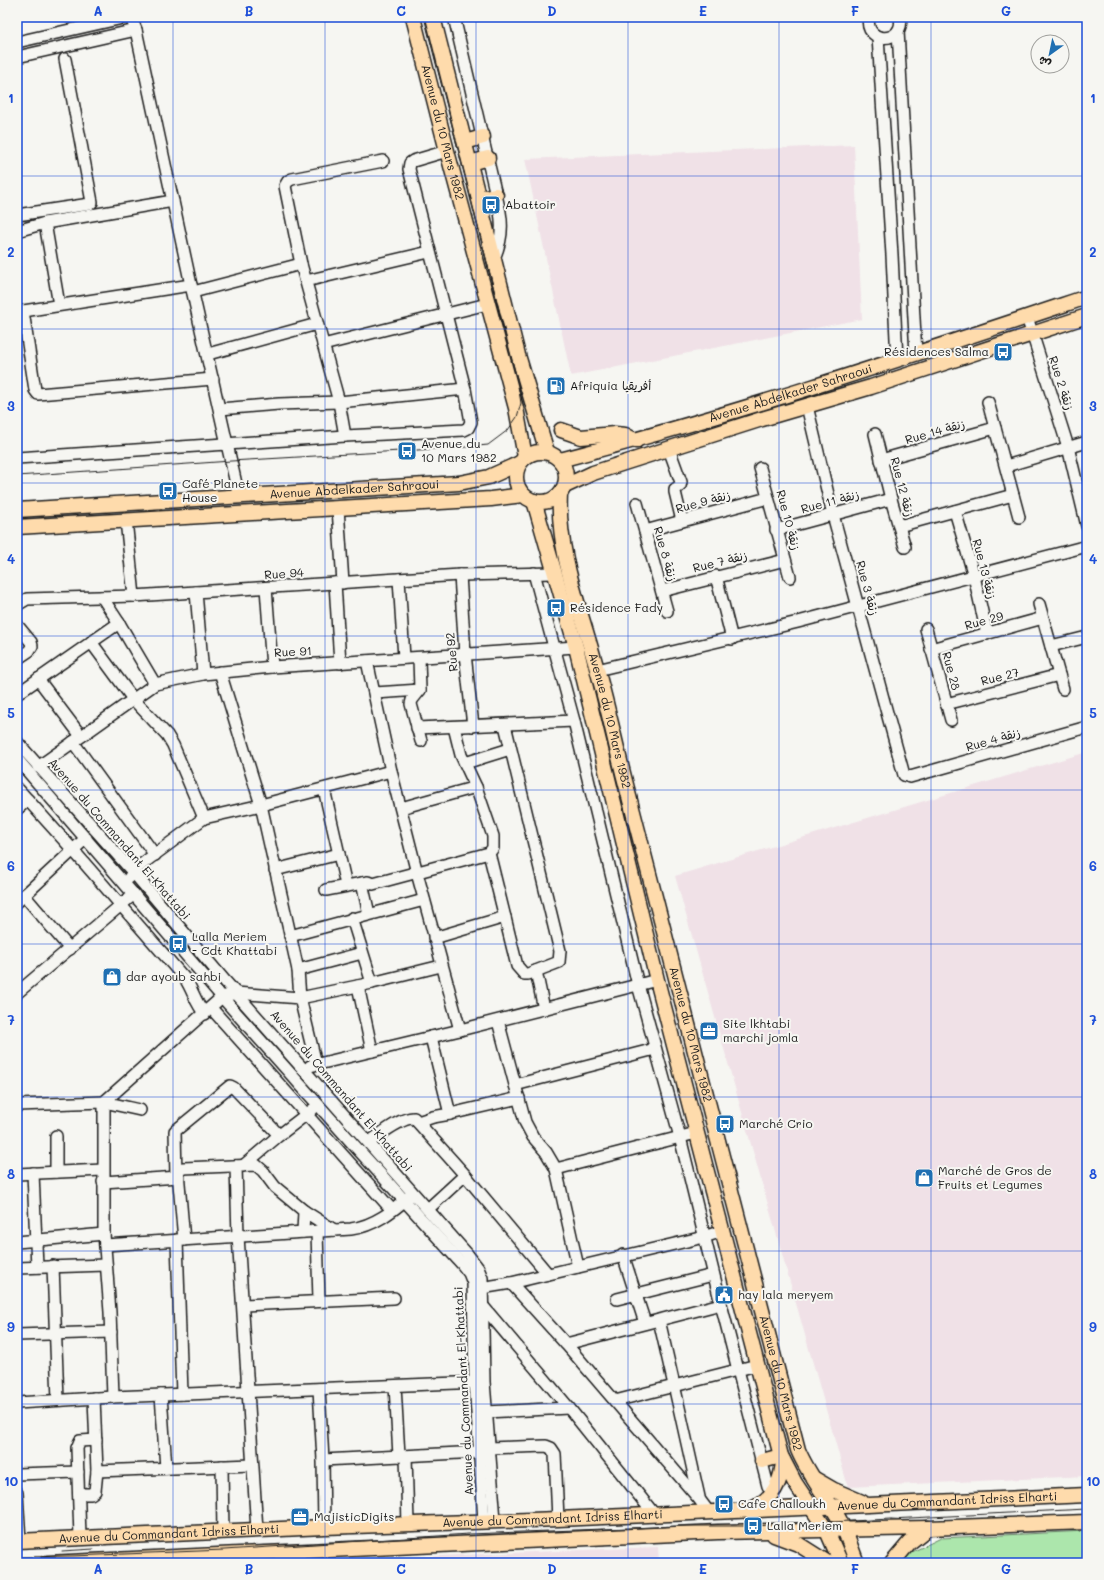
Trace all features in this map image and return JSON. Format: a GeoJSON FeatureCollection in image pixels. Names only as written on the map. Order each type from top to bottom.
{"type":"FeatureCollection","features":[{"type":"Feature","properties":{"kind":"main road","name":"Avenue du 10 Mars 1982"},"geometry":{"type":"LineString","coordinates":[[413,17],[487,304],[516,408],[522,460]]}},
{"type":"Feature","properties":{"kind":"main road","name":"Avenue du 10 Mars 1982"},"geometry":{"type":"LineString","coordinates":[[433,17],[518,355],[547,452]]}},
{"type":"Feature","properties":{"kind":"main road"},"geometry":{"type":"LineString","coordinates":[[465,142],[483,137]]}},
{"type":"Feature","properties":{"kind":"main road"},"geometry":{"type":"LineString","coordinates":[[470,163],[488,158]]}},
{"type":"Feature","properties":{"kind":"main road"},"geometry":{"type":"LineString","coordinates":[[479,198],[496,195]]}},
{"type":"Feature","properties":{"kind":"main road","name":"Avenue Abdelkader Sahraoui"},"geometry":{"type":"LineString","coordinates":[[560,460],[636,441],[916,354],[1087,297]]}},
{"type":"Feature","properties":{"kind":"main road","name":"Avenue Abdelkader Sahraoui"},"geometry":{"type":"LineString","coordinates":[[562,490],[592,473],[1087,316]]}},
{"type":"Feature","properties":{"kind":"main road"},"geometry":{"type":"LineString","coordinates":[[561,430],[581,437],[615,434],[625,435],[636,441]]}},
{"type":"Feature","properties":{"kind":"main road"},"geometry":{"type":"LineString","coordinates":[[547,452],[560,460],[566,473],[562,490],[548,502],[528,498],[518,488],[516,479],[516,471],[522,460],[532,453],[547,452]]}},
{"type":"Feature","properties":{"kind":"main road","name":"Avenue Abdelkader Sahraoui"},"geometry":{"type":"LineString","coordinates":[[17,510],[466,483],[489,477],[522,460]]}},
{"type":"Feature","properties":{"kind":"main road","name":"Avenue du 10 Mars 1982"},"geometry":{"type":"LineString","coordinates":[[562,490],[560,528],[564,552],[598,670],[624,777],[798,1450],[813,1478],[845,1530],[857,1563]]}},
{"type":"Feature","properties":{"kind":"main road","name":"Avenue du 10 Mars 1982"},"geometry":{"type":"LineString","coordinates":[[528,498],[554,573],[576,647],[657,980],[782,1458],[827,1531],[841,1563]]}},
{"type":"Feature","properties":{"kind":"main road","name":"Avenue Abdelkader Sahraoui"},"geometry":{"type":"LineString","coordinates":[[17,527],[528,498]]}},
{"type":"Feature","properties":{"kind":"main road"},"geometry":{"type":"LineString","coordinates":[[751,1510],[764,1502],[775,1490],[781,1476],[782,1458],[762,1461]]}},
{"type":"Feature","properties":{"kind":"main road"},"geometry":{"type":"LineString","coordinates":[[813,1478],[845,1495],[868,1504]]}},
{"type":"Feature","properties":{"kind":"main road","name":"Avenue du Commandant Idriss Elharti"},"geometry":{"type":"LineString","coordinates":[[19,1540],[222,1532],[324,1526],[558,1519],[1087,1495]]}},
{"type":"Feature","properties":{"kind":"main road","name":"Avenue du Commandant Idriss Elharti"},"geometry":{"type":"LineString","coordinates":[[47,1563],[204,1559],[668,1534],[827,1531],[1087,1522]]}},
{"type":"Feature","properties":{"kind":"main road"},"geometry":{"type":"LineString","coordinates":[[892,1563],[909,1542],[928,1528]]}},
{"type":"Feature","properties":{"kind":"main road"},"geometry":{"type":"LineString","coordinates":[[764,1532],[798,1544],[828,1563]]}},
{"type":"Feature","properties":{"kind":"street"},"geometry":{"type":"LineString","coordinates":[[17,42],[128,17]]}},
{"type":"Feature","properties":{"kind":"street"},"geometry":{"type":"LineString","coordinates":[[131,17],[136,30],[239,497]]}},
{"type":"Feature","properties":{"kind":"street"},"geometry":{"type":"LineString","coordinates":[[454,17],[488,158],[502,226],[500,240],[494,258]]}},
{"type":"Feature","properties":{"kind":"street"},"geometry":{"type":"LineString","coordinates":[[869,17],[868,24],[870,29],[878,37],[897,360]]}},
{"type":"Feature","properties":{"kind":"street"},"geometry":{"type":"LineString","coordinates":[[900,17],[901,23],[898,31],[916,354]]}},
{"type":"Feature","properties":{"kind":"street"},"geometry":{"type":"LineString","coordinates":[[17,57],[136,30]]}},
{"type":"Feature","properties":{"kind":"street"},"geometry":{"type":"LineString","coordinates":[[878,37],[890,37],[898,31]]}},
{"type":"Feature","properties":{"kind":"street"},"geometry":{"type":"LineString","coordinates":[[17,215],[90,204],[92,202],[65,59]]}},
{"type":"Feature","properties":{"kind":"street"},"geometry":{"type":"LineString","coordinates":[[17,458],[468,428],[471,422],[465,389],[429,252],[409,168],[410,163],[413,161],[447,151]]}},
{"type":"Feature","properties":{"kind":"street"},"geometry":{"type":"LineString","coordinates":[[345,436],[339,402],[306,281],[285,189],[286,184],[292,179],[383,161]]}},
{"type":"Feature","properties":{"kind":"street"},"geometry":{"type":"LineString","coordinates":[[17,231],[45,223],[174,201]]}},
{"type":"Feature","properties":{"kind":"street"},"geometry":{"type":"LineString","coordinates":[[45,223],[59,306]]}},
{"type":"Feature","properties":{"kind":"street"},"geometry":{"type":"LineString","coordinates":[[306,281],[429,252]]}},
{"type":"Feature","properties":{"kind":"street"},"geometry":{"type":"LineString","coordinates":[[213,379],[38,394],[35,390],[20,312],[192,288],[302,264]]}},
{"type":"Feature","properties":{"kind":"street"},"geometry":{"type":"LineString","coordinates":[[323,345],[487,304]]}},
{"type":"Feature","properties":{"kind":"street","name":"Rue 2 زنقة"},"geometry":{"type":"LineString","coordinates":[[1027,317],[1068,447],[1087,526]]}},
{"type":"Feature","properties":{"kind":"street"},"geometry":{"type":"LineString","coordinates":[[208,354],[317,324]]}},
{"type":"Feature","properties":{"kind":"street"},"geometry":{"type":"LineString","coordinates":[[220,409],[279,404],[339,402],[465,389]]}},
{"type":"Feature","properties":{"kind":"street"},"geometry":{"type":"LineString","coordinates":[[988,402],[1019,517]]}},
{"type":"Feature","properties":{"kind":"street","name":"Rue 3 زنقة"},"geometry":{"type":"LineString","coordinates":[[807,406],[834,515],[903,773],[906,777]]}},
{"type":"Feature","properties":{"kind":"street","name":"Rue 14 زنقة"},"geometry":{"type":"LineString","coordinates":[[881,460],[995,428]]}},
{"type":"Feature","properties":{"kind":"street","name":"Rue 12 زنقة"},"geometry":{"type":"LineString","coordinates":[[874,434],[905,546]]}},
{"type":"Feature","properties":{"kind":"street"},"geometry":{"type":"LineString","coordinates":[[1006,466],[1087,442]]}},
{"type":"Feature","properties":{"kind":"street"},"geometry":{"type":"LineString","coordinates":[[669,449],[681,482],[680,486],[675,489],[675,492],[682,521]]}},
{"type":"Feature","properties":{"kind":"street","name":"Rue 10 زنقة"},"geometry":{"type":"LineString","coordinates":[[760,468],[790,578]]}},
{"type":"Feature","properties":{"kind":"street"},"geometry":{"type":"LineString","coordinates":[[899,526],[1013,495]]}},
{"type":"Feature","properties":{"kind":"street","name":"Rue 9 زنقة"},"geometry":{"type":"LineString","coordinates":[[645,531],[768,498]]}},
{"type":"Feature","properties":{"kind":"street","name":"Rue 11 زنقة"},"geometry":{"type":"LineString","coordinates":[[776,530],[891,499]]}},
{"type":"Feature","properties":{"kind":"street","name":"Rue 8 زنقة"},"geometry":{"type":"LineString","coordinates":[[637,503],[667,612]]}},
{"type":"Feature","properties":{"kind":"street"},"geometry":{"type":"LineString","coordinates":[[338,508],[340,662]]}},
{"type":"Feature","properties":{"kind":"street","name":"Rue 13 زنقة"},"geometry":{"type":"LineString","coordinates":[[955,511],[974,576],[987,634]]}},
{"type":"Feature","properties":{"kind":"street"},"geometry":{"type":"LineString","coordinates":[[126,520],[134,596]]}},
{"type":"Feature","properties":{"kind":"street"},"geometry":{"type":"LineString","coordinates":[[598,670],[732,639],[1087,546]]}},
{"type":"Feature","properties":{"kind":"street","name":"Rue 7 زنقة"},"geometry":{"type":"LineString","coordinates":[[662,591],[716,576],[785,560]]}},
{"type":"Feature","properties":{"kind":"street"},"geometry":{"type":"LineString","coordinates":[[534,573],[574,721],[638,985],[680,1137],[713,1275],[768,1486]]}},
{"type":"Feature","properties":{"kind":"street","name":"Rue 94"},"geometry":{"type":"LineString","coordinates":[[17,604],[27,599],[134,596],[460,575],[554,573]]}},
{"type":"Feature","properties":{"kind":"street","name":"Rue 92"},"geometry":{"type":"LineString","coordinates":[[460,575],[465,654],[473,726]]}},
{"type":"Feature","properties":{"kind":"street"},"geometry":{"type":"LineString","coordinates":[[716,576],[732,639]]}},
{"type":"Feature","properties":{"kind":"street"},"geometry":{"type":"LineString","coordinates":[[399,579],[404,658]]}},
{"type":"Feature","properties":{"kind":"street"},"geometry":{"type":"LineString","coordinates":[[266,588],[272,666]]}},
{"type":"Feature","properties":{"kind":"street"},"geometry":{"type":"LineString","coordinates":[[196,592],[203,674]]}},
{"type":"Feature","properties":{"kind":"street"},"geometry":{"type":"LineString","coordinates":[[102,597],[156,684]]}},
{"type":"Feature","properties":{"kind":"street"},"geometry":{"type":"LineString","coordinates":[[1039,604],[1063,689]]}},
{"type":"Feature","properties":{"kind":"street","name":"Rue 29"},"geometry":{"type":"LineString","coordinates":[[931,649],[1043,618]]}},
{"type":"Feature","properties":{"kind":"street"},"geometry":{"type":"LineString","coordinates":[[17,694],[119,623]]}},
{"type":"Feature","properties":{"kind":"street"},"geometry":{"type":"LineString","coordinates":[[17,625],[31,642],[32,646],[29,651],[17,659]]}},
{"type":"Feature","properties":{"kind":"street","name":"Rue 28"},"geometry":{"type":"LineString","coordinates":[[926,629],[951,720]]}},
{"type":"Feature","properties":{"kind":"street"},"geometry":{"type":"LineString","coordinates":[[1052,646],[1087,637]]}},
{"type":"Feature","properties":{"kind":"street"},"geometry":{"type":"LineString","coordinates":[[91,642],[133,699],[167,736],[204,818]]}},
{"type":"Feature","properties":{"kind":"street","name":"Rue 91"},"geometry":{"type":"LineString","coordinates":[[38,767],[156,684],[203,674],[272,666],[576,647]]}},
{"type":"Feature","properties":{"kind":"street"},"geometry":{"type":"LineString","coordinates":[[419,658],[420,690],[412,700],[411,704],[421,741]]}},
{"type":"Feature","properties":{"kind":"street"},"geometry":{"type":"LineString","coordinates":[[367,661],[391,771],[441,966],[460,1030]]}},
{"type":"Feature","properties":{"kind":"street"},"geometry":{"type":"LineString","coordinates":[[220,672],[261,805],[298,970],[300,998],[316,1064]]}},
{"type":"Feature","properties":{"kind":"street","name":"Rue 27"},"geometry":{"type":"LineString","coordinates":[[946,704],[1060,675]]}},
{"type":"Feature","properties":{"kind":"street"},"geometry":{"type":"LineString","coordinates":[[38,679],[155,855]]}},
{"type":"Feature","properties":{"kind":"street"},"geometry":{"type":"LineString","coordinates":[[375,693],[420,690]]}},
{"type":"Feature","properties":{"kind":"street"},"geometry":{"type":"LineString","coordinates":[[417,728],[574,721]]}},
{"type":"Feature","properties":{"kind":"street"},"geometry":{"type":"LineString","coordinates":[[489,853],[517,966],[524,974],[528,974],[559,962],[560,951],[505,725]]}},
{"type":"Feature","properties":{"kind":"street"},"geometry":{"type":"LineString","coordinates":[[326,890],[368,882],[373,884],[417,874],[489,853],[494,848],[494,843],[476,787],[461,755],[454,727]]}},
{"type":"Feature","properties":{"kind":"street","name":"Rue 4 زنقة"},"geometry":{"type":"LineString","coordinates":[[906,777],[1087,727]]}},
{"type":"Feature","properties":{"kind":"street","name":"Avenue du Commandant El-Khattabi"},"geometry":{"type":"LineString","coordinates":[[17,742],[133,872],[236,992],[369,1142],[469,1273],[477,1289],[482,1305],[479,1382],[486,1412],[484,1450]]}},
{"type":"Feature","properties":{"kind":"street"},"geometry":{"type":"LineString","coordinates":[[465,763],[510,749]]}},
{"type":"Feature","properties":{"kind":"street","name":"Avenue du Commandant El-Khattabi"},"geometry":{"type":"LineString","coordinates":[[17,759],[222,997],[319,1106],[410,1197],[428,1209],[478,1268],[482,1278],[477,1289],[479,1382],[489,1520]]}},
{"type":"Feature","properties":{"kind":"street"},"geometry":{"type":"LineString","coordinates":[[125,883],[133,872],[204,818],[261,805],[391,771]]}},
{"type":"Feature","properties":{"kind":"street"},"geometry":{"type":"LineString","coordinates":[[401,808],[476,787]]}},
{"type":"Feature","properties":{"kind":"street"},"geometry":{"type":"LineString","coordinates":[[17,788],[186,980],[195,996],[197,1004],[208,1011],[306,1114],[392,1210]]}},
{"type":"Feature","properties":{"kind":"street"},"geometry":{"type":"LineString","coordinates":[[324,788],[346,885]]}},
{"type":"Feature","properties":{"kind":"street"},"geometry":{"type":"LineString","coordinates":[[17,809],[28,800]]}},
{"type":"Feature","properties":{"kind":"street"},"geometry":{"type":"LineString","coordinates":[[70,949],[19,899],[86,838]]}},
{"type":"Feature","properties":{"kind":"street"},"geometry":{"type":"LineString","coordinates":[[275,870],[339,854]]}},
{"type":"Feature","properties":{"kind":"street"},"geometry":{"type":"LineString","coordinates":[[362,883],[369,914]]}},
{"type":"Feature","properties":{"kind":"street"},"geometry":{"type":"LineString","coordinates":[[17,993],[134,894]]}},
{"type":"Feature","properties":{"kind":"street"},"geometry":{"type":"LineString","coordinates":[[290,936],[352,918],[424,900]]}},
{"type":"Feature","properties":{"kind":"street"},"geometry":{"type":"LineString","coordinates":[[434,938],[505,917]]}},
{"type":"Feature","properties":{"kind":"street"},"geometry":{"type":"LineString","coordinates":[[352,918],[372,984]]}},
{"type":"Feature","properties":{"kind":"street"},"geometry":{"type":"LineString","coordinates":[[298,970],[362,953]]}},
{"type":"Feature","properties":{"kind":"street"},"geometry":{"type":"LineString","coordinates":[[113,1396],[103,1182],[104,1102],[222,997],[236,992],[300,998],[372,984],[441,966]]}},
{"type":"Feature","properties":{"kind":"street"},"geometry":{"type":"LineString","coordinates":[[536,971],[544,1009]]}},
{"type":"Feature","properties":{"kind":"street"},"geometry":{"type":"LineString","coordinates":[[304,1068],[498,1021],[657,980]]}},
{"type":"Feature","properties":{"kind":"street"},"geometry":{"type":"LineString","coordinates":[[358,986],[372,1051]]}},
{"type":"Feature","properties":{"kind":"street"},"geometry":{"type":"LineString","coordinates":[[498,1021],[525,1122],[534,1138],[546,1152],[556,1169],[578,1267]]}},
{"type":"Feature","properties":{"kind":"street"},"geometry":{"type":"LineString","coordinates":[[431,1037],[450,1114]]}},
{"type":"Feature","properties":{"kind":"street"},"geometry":{"type":"LineString","coordinates":[[515,1085],[655,1049]]}},
{"type":"Feature","properties":{"kind":"street"},"geometry":{"type":"LineString","coordinates":[[182,1394],[180,1240],[175,1131],[230,1086],[234,1088],[279,1135]]}},
{"type":"Feature","properties":{"kind":"street"},"geometry":{"type":"LineString","coordinates":[[418,1122],[433,1117],[519,1098]]}},
{"type":"Feature","properties":{"kind":"street"},"geometry":{"type":"LineString","coordinates":[[17,1105],[104,1102],[140,1110]]}},
{"type":"Feature","properties":{"kind":"street"},"geometry":{"type":"LineString","coordinates":[[239,1166],[306,1114],[319,1106]]}},
{"type":"Feature","properties":{"kind":"street"},"geometry":{"type":"LineString","coordinates":[[369,1142],[390,1128],[412,1117],[465,1175],[548,1274]]}},
{"type":"Feature","properties":{"kind":"street"},"geometry":{"type":"LineString","coordinates":[[556,1169],[696,1133]]}},
{"type":"Feature","properties":{"kind":"street"},"geometry":{"type":"LineString","coordinates":[[56,1136],[56,1172]]}},
{"type":"Feature","properties":{"kind":"street"},"geometry":{"type":"LineString","coordinates":[[177,1177],[178,1172],[183,1168],[256,1165],[263,1171],[275,1187],[304,1211],[334,1230]]}},
{"type":"Feature","properties":{"kind":"street"},"geometry":{"type":"LineString","coordinates":[[239,1166],[238,1236],[257,1530]]}},
{"type":"Feature","properties":{"kind":"street"},"geometry":{"type":"LineString","coordinates":[[17,1174],[103,1170]]}},
{"type":"Feature","properties":{"kind":"street"},"geometry":{"type":"LineString","coordinates":[[33,1173],[37,1267]]}},
{"type":"Feature","properties":{"kind":"street"},"geometry":{"type":"LineString","coordinates":[[428,1209],[465,1175]]}},
{"type":"Feature","properties":{"kind":"street"},"geometry":{"type":"LineString","coordinates":[[103,1182],[177,1177]]}},
{"type":"Feature","properties":{"kind":"street"},"geometry":{"type":"LineString","coordinates":[[17,1242],[180,1240],[364,1227],[377,1220],[410,1197]]}},
{"type":"Feature","properties":{"kind":"street"},"geometry":{"type":"LineString","coordinates":[[303,1232],[304,1211]]}},
{"type":"Feature","properties":{"kind":"street"},"geometry":{"type":"LineString","coordinates":[[317,1231],[319,1301]]}},
{"type":"Feature","properties":{"kind":"street"},"geometry":{"type":"LineString","coordinates":[[477,1289],[511,1283],[623,1255],[704,1237],[722,1231]]}},
{"type":"Feature","properties":{"kind":"street"},"geometry":{"type":"LineString","coordinates":[[623,1255],[645,1323]]}},
{"type":"Feature","properties":{"kind":"street"},"geometry":{"type":"LineString","coordinates":[[17,1268],[106,1265]]}},
{"type":"Feature","properties":{"kind":"street"},"geometry":{"type":"LineString","coordinates":[[53,1266],[58,1400]]}},
{"type":"Feature","properties":{"kind":"street"},"geometry":{"type":"LineString","coordinates":[[617,1298],[713,1275]]}},
{"type":"Feature","properties":{"kind":"street"},"geometry":{"type":"LineString","coordinates":[[511,1283],[566,1344],[708,1511]]}},
{"type":"Feature","properties":{"kind":"street"},"geometry":{"type":"LineString","coordinates":[[243,1305],[394,1298]]}},
{"type":"Feature","properties":{"kind":"street"},"geometry":{"type":"LineString","coordinates":[[566,1344],[721,1304]]}},
{"type":"Feature","properties":{"kind":"street"},"geometry":{"type":"LineString","coordinates":[[482,1305],[569,1408],[654,1514]]}},
{"type":"Feature","properties":{"kind":"street"},"geometry":{"type":"LineString","coordinates":[[659,1320],[699,1499]]}},
{"type":"Feature","properties":{"kind":"street"},"geometry":{"type":"LineString","coordinates":[[17,1335],[111,1332]]}},
{"type":"Feature","properties":{"kind":"street"},"geometry":{"type":"LineString","coordinates":[[615,1401],[757,1365]]}},
{"type":"Feature","properties":{"kind":"street"},"geometry":{"type":"LineString","coordinates":[[17,1403],[113,1396],[479,1382]]}},
{"type":"Feature","properties":{"kind":"street"},"geometry":{"type":"LineString","coordinates":[[395,1386],[403,1456],[408,1524]]}},
{"type":"Feature","properties":{"kind":"street"},"geometry":{"type":"LineString","coordinates":[[319,1389],[324,1460],[324,1526]]}},
{"type":"Feature","properties":{"kind":"street"},"geometry":{"type":"LineString","coordinates":[[161,1395],[166,1468]]}},
{"type":"Feature","properties":{"kind":"street"},"geometry":{"type":"LineString","coordinates":[[79,1494],[91,1494],[95,1491],[97,1471],[94,1398]]}},
{"type":"Feature","properties":{"kind":"street"},"geometry":{"type":"LineString","coordinates":[[486,1412],[569,1408]]}},
{"type":"Feature","properties":{"kind":"street"},"geometry":{"type":"LineString","coordinates":[[80,1537],[76,1448],[80,1441],[96,1440]]}},
{"type":"Feature","properties":{"kind":"street"},"geometry":{"type":"LineString","coordinates":[[324,1460],[546,1446],[551,1448],[555,1454],[558,1519]]}},
{"type":"Feature","properties":{"kind":"street"},"geometry":{"type":"LineString","coordinates":[[97,1471],[252,1465]]}},
{"type":"Feature","properties":{"kind":"street"},"geometry":{"type":"LineString","coordinates":[[222,1466],[222,1532]]}},
{"type":"Feature","properties":{"kind":"street"},"geometry":{"type":"LineString","coordinates":[[17,1474],[78,1472]]}},
{"type":"Feature","properties":{"kind":"street"},"geometry":{"type":"LineString","coordinates":[[17,1493],[19,1540]]}},
{"type":"Feature","properties":{"kind":"shaded area","name":"Abattoir"},"geometry":{"type":"Polygon","coordinates":[[[854,145],[862,319],[571,376],[525,159],[854,145]]]}},
{"type":"Feature","properties":{"kind":"shaded area","name":"Marché de Gros de Fruits et Legumes"},"geometry":{"type":"Polygon","coordinates":[[[1087,752],[1087,1476],[848,1487],[675,876],[1087,752]]]}},
{"type":"Feature","properties":{"kind":"shaded area"},"geometry":{"type":"Polygon","coordinates":[[[658,1547],[659,1563],[264,1563],[292,1562],[658,1547]]]}},
{"type":"Feature","properties":{"kind":"green space"},"geometry":{"type":"Polygon","coordinates":[[[1087,1531],[1087,1563],[902,1563],[908,1554],[941,1538],[1087,1531]]]}},
{"type":"Feature","properties":{"kind":"tram line"},"geometry":{"type":"LineString","coordinates":[[17,476],[231,461],[468,447],[488,445],[508,430],[517,417],[521,403],[517,379],[424,17]]}},
{"type":"Feature","properties":{"kind":"tram line"},"geometry":{"type":"LineString","coordinates":[[17,1557],[224,1550],[468,1534],[685,1526],[753,1526],[1087,1509]]}},
{"type":"Feature","properties":{"kind":"tram line"},"geometry":{"type":"LineString","coordinates":[[62,1551],[94,1549]]}},
{"type":"Feature","properties":{"kind":"place","name":"Abattoir"},"geometry":{"type":"Point","coordinates":[491,205]}},
{"type":"Feature","properties":{"kind":"place","name":"Résidences Salma"},"geometry":{"type":"Point","coordinates":[1003,352]}},
{"type":"Feature","properties":{"kind":"place","name":"Afriquia أفريقيا"},"geometry":{"type":"Point","coordinates":[556,386]}},
{"type":"Feature","properties":{"kind":"place","name":"Avenue du 10 Mars 1982"},"geometry":{"type":"Point","coordinates":[407,451]}},
{"type":"Feature","properties":{"kind":"place","name":"Café Planete House"},"geometry":{"type":"Point","coordinates":[168,491]}},
{"type":"Feature","properties":{"kind":"place","name":"Résidence Fady"},"geometry":{"type":"Point","coordinates":[556,608]}},
{"type":"Feature","properties":{"kind":"place","name":"Lalla Meriem - Cdt Khattabi"},"geometry":{"type":"Point","coordinates":[178,944]}},
{"type":"Feature","properties":{"kind":"place","name":"dar ayoub sahbi"},"geometry":{"type":"Point","coordinates":[112,977]}},
{"type":"Feature","properties":{"kind":"place","name":"Site lkhtabi marchi jomla"},"geometry":{"type":"Point","coordinates":[709,1031]}},
{"type":"Feature","properties":{"kind":"place","name":"Marché Crio"},"geometry":{"type":"Point","coordinates":[725,1124]}},
{"type":"Feature","properties":{"kind":"place","name":"Marché de Gros de Fruits et Legumes"},"geometry":{"type":"Point","coordinates":[924,1178]}},
{"type":"Feature","properties":{"kind":"place","name":"hay lala meryem"},"geometry":{"type":"Point","coordinates":[724,1295]}},
{"type":"Feature","properties":{"kind":"place","name":"Cafe Challoukh"},"geometry":{"type":"Point","coordinates":[724,1504]}},
{"type":"Feature","properties":{"kind":"place","name":"MajisticDigits"},"geometry":{"type":"Point","coordinates":[300,1517]}},
{"type":"Feature","properties":{"kind":"place","name":"Lalla Meriem"},"geometry":{"type":"Point","coordinates":[753,1526]}}]}
